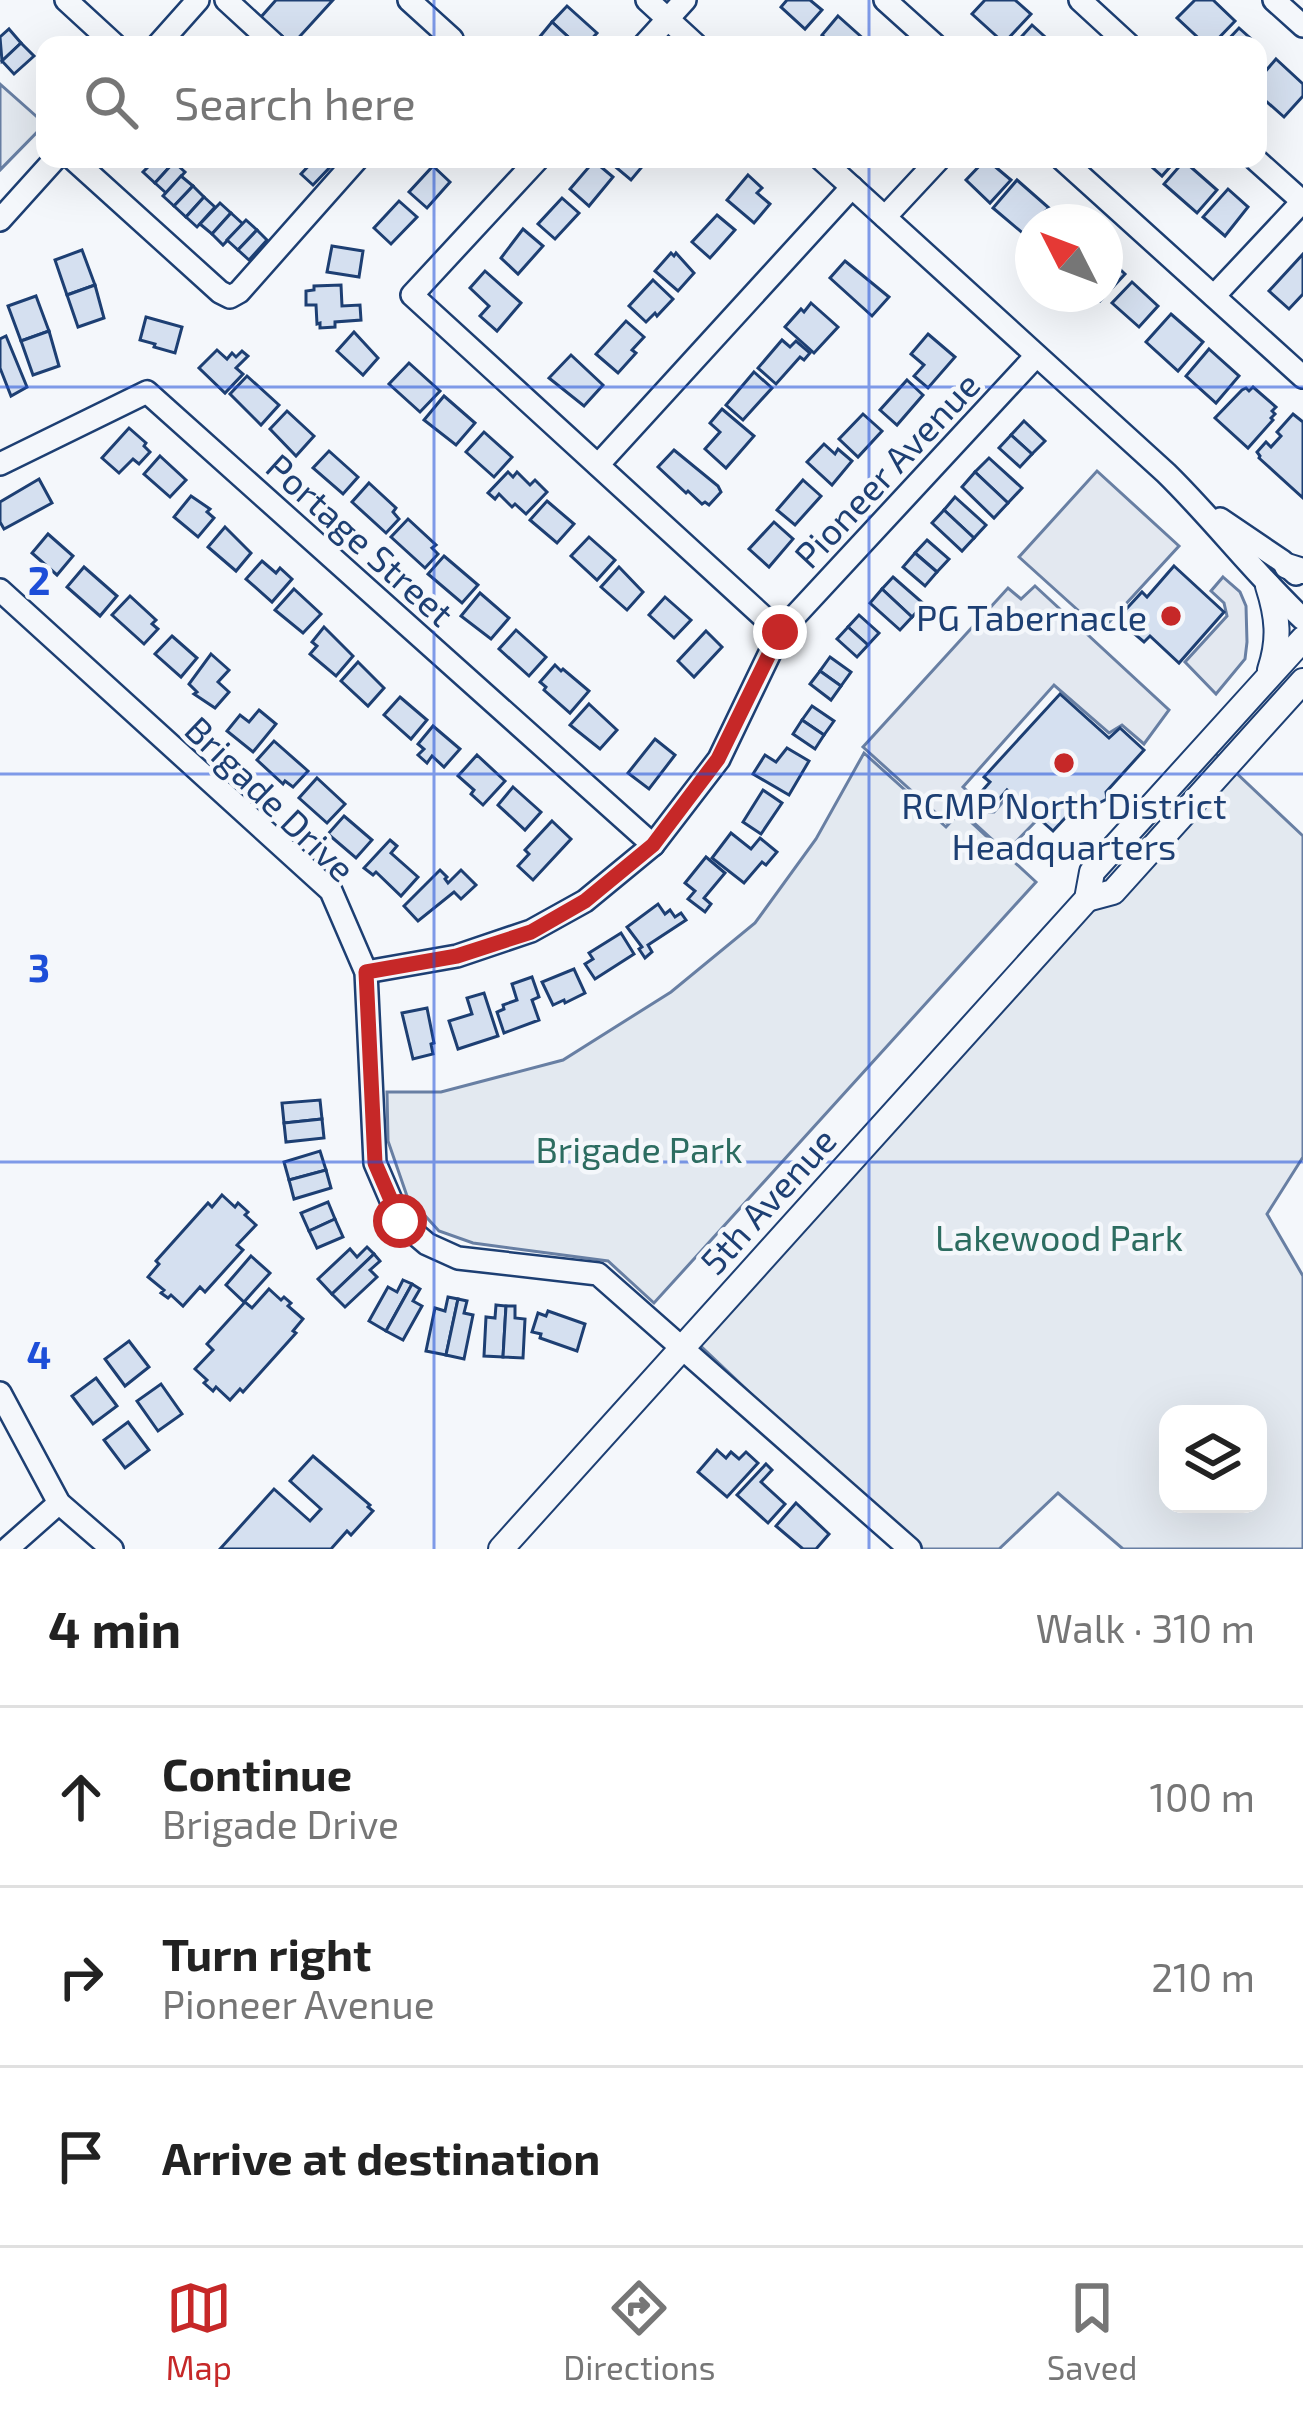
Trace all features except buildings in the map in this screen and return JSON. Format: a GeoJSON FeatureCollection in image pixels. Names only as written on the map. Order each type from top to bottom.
{"type":"FeatureCollection","features":[{"type":"Feature","properties":{"kind":"main road"},"geometry":{"type":"LineString","coordinates":[[1268,586],[1278,626],[1268,678]]}},
{"type":"Feature","properties":{"kind":"main road","name":"5th Avenue"},"geometry":{"type":"LineString","coordinates":[[501,1549],[1087,899],[1092,872],[1303,639]]}},
{"type":"Feature","properties":{"kind":"main road","name":"5th Avenue"},"geometry":{"type":"LineString","coordinates":[[1087,899],[1113,892],[1303,681]]}},
{"type":"Feature","properties":{"kind":"main road"},"geometry":{"type":"LineString","coordinates":[[1280,708],[1303,693]]}},
{"type":"Feature","properties":{"kind":"street"},"geometry":{"type":"LineString","coordinates":[[66,0],[105,36]]}},
{"type":"Feature","properties":{"kind":"street"},"geometry":{"type":"LineString","coordinates":[[166,36],[198,0]]}},
{"type":"Feature","properties":{"kind":"street"},"geometry":{"type":"LineString","coordinates":[[226,0],[265,36]]}},
{"type":"Feature","properties":{"kind":"street"},"geometry":{"type":"LineString","coordinates":[[409,0],[449,36]]}},
{"type":"Feature","properties":{"kind":"street"},"geometry":{"type":"LineString","coordinates":[[646,0],[686,36]]}},
{"type":"Feature","properties":{"kind":"street"},"geometry":{"type":"LineString","coordinates":[[652,36],[685,0]]}},
{"type":"Feature","properties":{"kind":"street"},"geometry":{"type":"LineString","coordinates":[[885,0],[925,36]]}},
{"type":"Feature","properties":{"kind":"street"},"geometry":{"type":"LineString","coordinates":[[1080,0],[1119,36]]}},
{"type":"Feature","properties":{"kind":"street"},"geometry":{"type":"LineString","coordinates":[[1274,0],[1303,26]]}},
{"type":"Feature","properties":{"kind":"street"},"geometry":{"type":"LineString","coordinates":[[0,220],[47,168]]}},
{"type":"Feature","properties":{"kind":"street"},"geometry":{"type":"LineString","coordinates":[[83,168],[230,297],[349,168]]}},
{"type":"Feature","properties":{"kind":"street"},"geometry":{"type":"LineString","coordinates":[[530,168],[412,295],[780,632]]}},
{"type":"Feature","properties":{"kind":"street"},"geometry":{"type":"LineString","coordinates":[[831,168],[1199,505],[1268,586],[1303,619]]}},
{"type":"Feature","properties":{"kind":"street"},"geometry":{"type":"LineString","coordinates":[[885,217],[931,168]]}},
{"type":"Feature","properties":{"kind":"street"},"geometry":{"type":"LineString","coordinates":[[1072,168],[1303,377]]}},
{"type":"Feature","properties":{"kind":"street"},"geometry":{"type":"LineString","coordinates":[[1214,296],[1303,202],[1265,168]]}},
{"type":"Feature","properties":{"kind":"street"},"geometry":{"type":"LineString","coordinates":[[598,465],[852,187]]}},
{"type":"Feature","properties":{"kind":"street","name":"Pioneer Avenue"},"geometry":{"type":"LineString","coordinates":[[366,972],[457,956],[531,932],[585,901],[653,845],[718,759],[780,632],[1036,356]]}},
{"type":"Feature","properties":{"kind":"street","name":"Portage Street"},"geometry":{"type":"LineString","coordinates":[[0,464],[147,392],[653,845]]}},
{"type":"Feature","properties":{"kind":"street"},"geometry":{"type":"LineString","coordinates":[[1199,505],[1298,572]]}},
{"type":"Feature","properties":{"kind":"street","name":"Brigade Drive"},"geometry":{"type":"LineString","coordinates":[[0,590],[331,891],[366,972],[375,1163],[400,1221],[427,1244],[458,1258],[598,1274],[910,1549]]}},
{"type":"Feature","properties":{"kind":"street"},"geometry":{"type":"LineString","coordinates":[[0,1393],[58,1503],[112,1549]]}},
{"type":"Feature","properties":{"kind":"street"},"geometry":{"type":"LineString","coordinates":[[7,1549],[58,1503]]}},
{"type":"Feature","properties":{"kind":"green space"},"geometry":{"type":"Polygon","coordinates":[[[0,84],[36,116],[36,133],[0,170],[0,84]]]}},
{"type":"Feature","properties":{"kind":"green space","name":"Lakewood Park"},"geometry":{"type":"Polygon","coordinates":[[[1213,751],[1303,836],[1303,1157],[1267,1214],[1303,1276],[1303,1549],[1123,1549],[1058,1493],[999,1549],[915,1549],[688,1334],[1213,751]]]}},
{"type":"Feature","properties":{"kind":"green space","name":"Brigade Park"},"geometry":{"type":"Polygon","coordinates":[[[864,753],[946,827],[960,812],[1036,882],[654,1303],[608,1261],[473,1243],[439,1231],[407,1196],[388,1141],[387,1092],[441,1092],[563,1060],[671,992],[755,923],[816,839],[864,753]]]}},
{"type":"Feature","properties":{"kind":"shaded area"},"geometry":{"type":"Polygon","coordinates":[[[1097,471],[1179,546],[1101,631],[1019,557],[1097,471]]]}},
{"type":"Feature","properties":{"kind":"shaded area"},"geometry":{"type":"Polygon","coordinates":[[[1223,577],[1240,592],[1246,606],[1247,642],[1245,659],[1216,694],[1185,662],[1227,616],[1224,603],[1211,591],[1223,577]]]}},
{"type":"Feature","properties":{"kind":"shaded area"},"geometry":{"type":"Polygon","coordinates":[[[1035,586],[1169,710],[1144,744],[1122,725],[1109,733],[1054,685],[963,787],[989,812],[1007,797],[1035,822],[1006,852],[960,810],[947,823],[863,747],[1008,588],[1021,599],[1035,586]]]}},
{"type":"Feature","properties":{"kind":"place","name":"PG Tabernacle"},"geometry":{"type":"Point","coordinates":[1171,616]}},
{"type":"Feature","properties":{"kind":"place","name":"RCMP North District Headquarters"},"geometry":{"type":"Point","coordinates":[1064,763]}},
{"type":"Feature","properties":{"kind":"route"},"geometry":{"type":"LineString","coordinates":[[400,1221],[375,1163],[366,972],[457,956],[531,932],[585,901],[653,845],[718,759],[780,632]]}}]}
